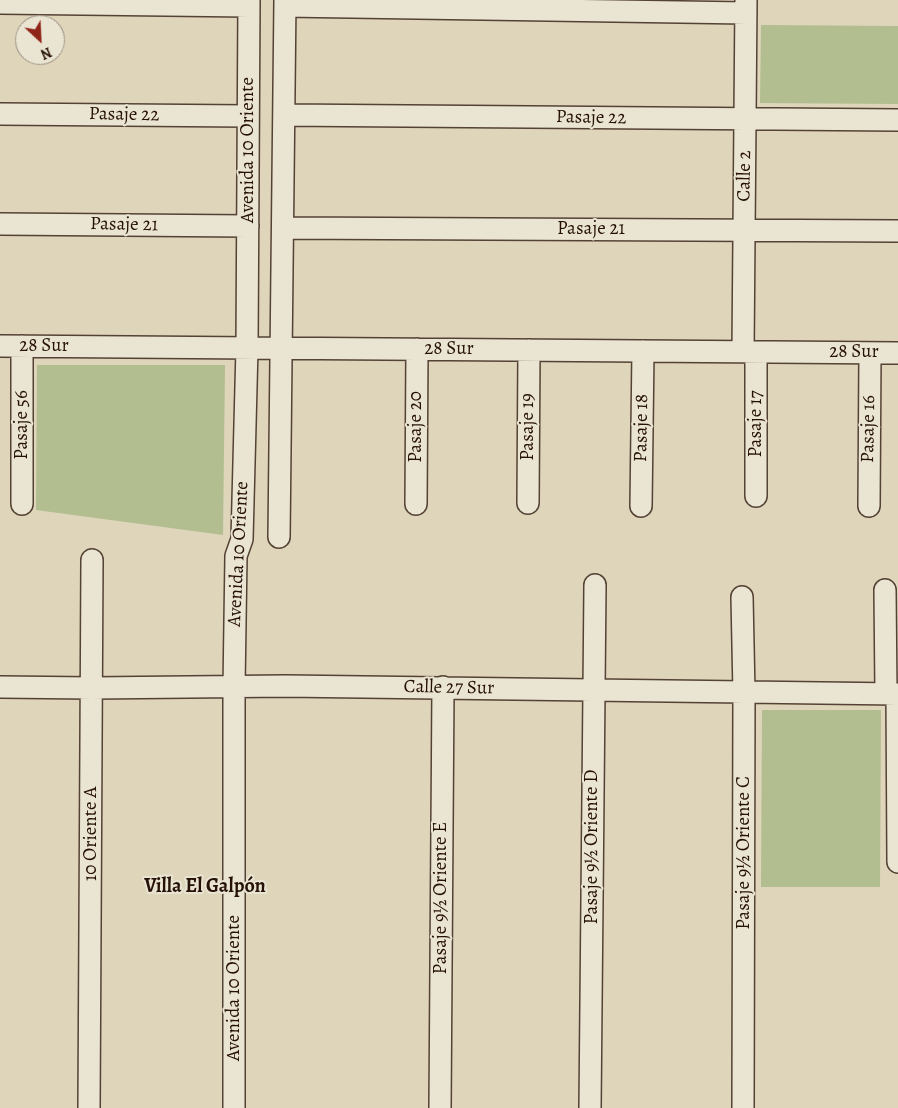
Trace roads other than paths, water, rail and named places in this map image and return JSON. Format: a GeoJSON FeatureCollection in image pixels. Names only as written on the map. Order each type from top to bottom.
{"type":"FeatureCollection","features":[{"type":"Feature","properties":{"kind":"street"},"geometry":{"type":"LineString","coordinates":[[0,3],[249,3]]}},
{"type":"Feature","properties":{"kind":"street","name":"Avenida 10 Oriente"},"geometry":{"type":"LineString","coordinates":[[234,1108],[234,687],[236,556],[242,539],[247,348],[249,3]]}},
{"type":"Feature","properties":{"kind":"street"},"geometry":{"type":"LineString","coordinates":[[285,3],[746,6]]}},
{"type":"Feature","properties":{"kind":"street","name":"Avenida 10 Oriente"},"geometry":{"type":"LineString","coordinates":[[279,537],[285,3]]}},
{"type":"Feature","properties":{"kind":"street","name":"Calle 2"},"geometry":{"type":"LineString","coordinates":[[746,6],[744,230],[750,352]]}},
{"type":"Feature","properties":{"kind":"street","name":"Pasaje 22"},"geometry":{"type":"LineString","coordinates":[[0,114],[248,116]]}},
{"type":"Feature","properties":{"kind":"street","name":"Pasaje 22"},"geometry":{"type":"LineString","coordinates":[[284,115],[898,120]]}},
{"type":"Feature","properties":{"kind":"street","name":"Pasaje 21"},"geometry":{"type":"LineString","coordinates":[[0,224],[248,226]]}},
{"type":"Feature","properties":{"kind":"street","name":"Pasaje 21"},"geometry":{"type":"LineString","coordinates":[[283,228],[898,231]]}},
{"type":"Feature","properties":{"kind":"street","name":"28 Sur"},"geometry":{"type":"LineString","coordinates":[[0,346],[898,353]]}},
{"type":"Feature","properties":{"kind":"street","name":"Pasaje 56"},"geometry":{"type":"LineString","coordinates":[[22,346],[22,504]]}},
{"type":"Feature","properties":{"kind":"street","name":"Pasaje 20"},"geometry":{"type":"LineString","coordinates":[[416,504],[417,349]]}},
{"type":"Feature","properties":{"kind":"street","name":"Pasaje 19"},"geometry":{"type":"LineString","coordinates":[[528,503],[529,350]]}},
{"type":"Feature","properties":{"kind":"street","name":"Pasaje 18"},"geometry":{"type":"LineString","coordinates":[[641,506],[643,351]]}},
{"type":"Feature","properties":{"kind":"street","name":"Pasaje 17"},"geometry":{"type":"LineString","coordinates":[[750,352],[756,496]]}},
{"type":"Feature","properties":{"kind":"street","name":"Pasaje 16"},"geometry":{"type":"LineString","coordinates":[[869,506],[870,353]]}},
{"type":"Feature","properties":{"kind":"street","name":"10 Oriente A"},"geometry":{"type":"LineString","coordinates":[[89,1108],[92,560]]}},
{"type":"Feature","properties":{"kind":"street","name":"Pasaje 9½ Oriente D"},"geometry":{"type":"LineString","coordinates":[[590,1108],[595,585]]}},
{"type":"Feature","properties":{"kind":"street"},"geometry":{"type":"LineString","coordinates":[[885,590],[894,694],[898,862]]}},
{"type":"Feature","properties":{"kind":"street","name":"Pasaje 9½ Oriente C"},"geometry":{"type":"LineString","coordinates":[[742,597],[744,693],[743,1108]]}},
{"type":"Feature","properties":{"kind":"street","name":"Calle 27 Sur"},"geometry":{"type":"LineString","coordinates":[[0,687],[443,688],[894,694]]}},
{"type":"Feature","properties":{"kind":"street","name":"Pasaje 9½ Oriente E"},"geometry":{"type":"LineString","coordinates":[[440,1108],[443,688]]}},
{"type":"Feature","properties":{"kind":"district","name":"Villa El Galpón"},"geometry":{"type":"Point","coordinates":[205,887]}}]}
